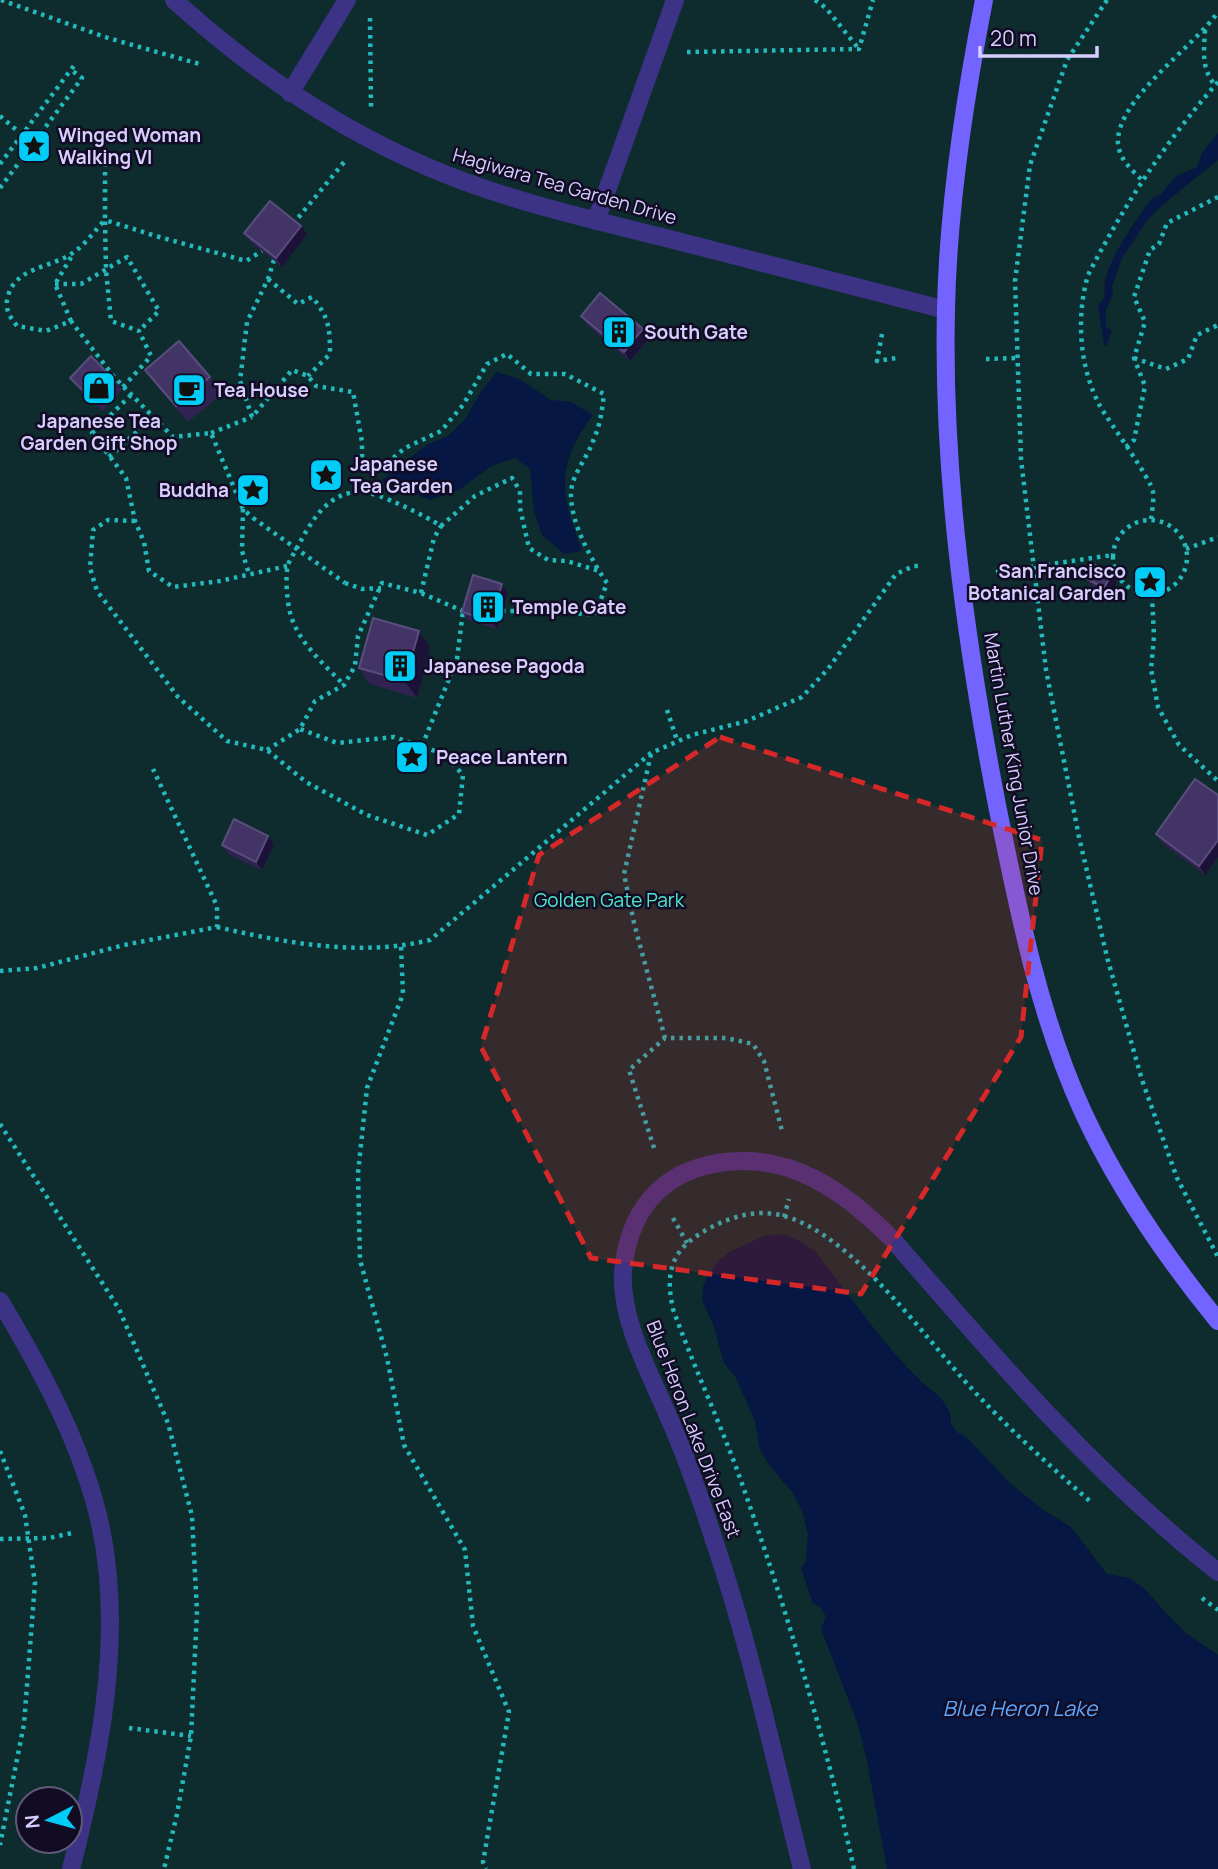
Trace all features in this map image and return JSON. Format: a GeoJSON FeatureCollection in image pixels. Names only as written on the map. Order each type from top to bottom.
{"type":"FeatureCollection","features":[{"type":"Feature","properties":{"kind":"street","name":"Hagiwara Tea Garden Drive"},"geometry":{"type":"LineString","coordinates":[[174,0],[234,52],[290,93],[360,135],[430,168],[499,193],[596,221],[946,310]]}},
{"type":"Feature","properties":{"kind":"street"},"geometry":{"type":"LineString","coordinates":[[290,93],[347,0]]}},
{"type":"Feature","properties":{"kind":"street","name":"Martin Luther King Junior Drive"},"geometry":{"type":"LineString","coordinates":[[984,0],[958,165],[946,310],[949,432],[968,630],[979,704],[1006,848],[1042,998],[1061,1058],[1105,1157],[1130,1202],[1159,1245],[1218,1321]]}},
{"type":"Feature","properties":{"kind":"street"},"geometry":{"type":"LineString","coordinates":[[596,221],[673,7]]}},
{"type":"Feature","properties":{"kind":"street","name":"Blue Heron Lake Drive East"},"geometry":{"type":"LineString","coordinates":[[802,1869],[744,1642],[713,1536],[670,1420],[645,1363],[627,1306],[623,1276],[627,1245],[636,1220],[648,1200],[664,1185],[683,1173],[706,1165],[731,1160],[756,1161],[787,1167],[816,1179],[843,1195],[894,1241],[1052,1421],[1132,1498],[1218,1572]]}},
{"type":"Feature","properties":{"kind":"street"},"geometry":{"type":"LineString","coordinates":[[0,1301],[42,1375],[69,1432],[87,1479],[101,1528],[108,1575],[107,1681],[102,1724],[72,1869]]}},
{"type":"Feature","properties":{"kind":"path"},"geometry":{"type":"LineString","coordinates":[[1,0],[108,38],[211,68]]}},
{"type":"Feature","properties":{"kind":"path"},"geometry":{"type":"LineString","coordinates":[[815,0],[826,8],[859,49]]}},
{"type":"Feature","properties":{"kind":"path"},"geometry":{"type":"LineString","coordinates":[[859,49],[873,0]]}},
{"type":"Feature","properties":{"kind":"path"},"geometry":{"type":"LineString","coordinates":[[1107,0],[1067,60],[1030,165],[1015,281],[1021,459],[1046,670],[1079,837],[1107,957],[1142,1080],[1177,1178],[1218,1257]]}},
{"type":"Feature","properties":{"kind":"path"},"geometry":{"type":"LineString","coordinates":[[673,7],[686,52],[859,49]]}},
{"type":"Feature","properties":{"kind":"path"},"geometry":{"type":"LineString","coordinates":[[1141,179],[1125,163],[1118,145],[1120,127],[1126,114],[1159,72],[1205,29],[1218,12]]}},
{"type":"Feature","properties":{"kind":"path"},"geometry":{"type":"LineString","coordinates":[[370,13],[371,114]]}},
{"type":"Feature","properties":{"kind":"path"},"geometry":{"type":"LineString","coordinates":[[1151,519],[1153,490],[1099,404],[1086,369],[1080,320],[1083,291],[1088,275],[1141,179],[1190,113],[1216,84],[1208,77],[1204,61],[1205,29]]}},
{"type":"Feature","properties":{"kind":"path"},"geometry":{"type":"LineString","coordinates":[[0,164],[76,63]]}},
{"type":"Feature","properties":{"kind":"path"},"geometry":{"type":"LineString","coordinates":[[0,188],[82,78],[71,69]]}},
{"type":"Feature","properties":{"kind":"path"},"geometry":{"type":"LineString","coordinates":[[0,116],[33,144]]}},
{"type":"Feature","properties":{"kind":"path"},"geometry":{"type":"LineString","coordinates":[[105,155],[106,270],[111,321],[139,331],[151,356],[123,387]]}},
{"type":"Feature","properties":{"kind":"path"},"geometry":{"type":"LineString","coordinates":[[293,223],[345,161]]}},
{"type":"Feature","properties":{"kind":"path"},"geometry":{"type":"LineString","coordinates":[[1126,447],[1134,440],[1145,386],[1133,358],[1145,322],[1134,297],[1150,250],[1159,244],[1167,223],[1218,197]]}},
{"type":"Feature","properties":{"kind":"path"},"geometry":{"type":"LineString","coordinates":[[105,220],[246,261],[262,251]]}},
{"type":"Feature","properties":{"kind":"path"},"geometry":{"type":"LineString","coordinates":[[55,284],[74,252],[105,220]]}},
{"type":"Feature","properties":{"kind":"path"},"geometry":{"type":"LineString","coordinates":[[71,321],[46,331],[18,326],[9,315],[6,301],[11,286],[25,274],[74,252]]}},
{"type":"Feature","properties":{"kind":"path"},"geometry":{"type":"LineString","coordinates":[[55,284],[81,284],[127,257],[159,312],[139,331]]}},
{"type":"Feature","properties":{"kind":"path"},"geometry":{"type":"LineString","coordinates":[[252,417],[240,381],[247,322],[274,260]]}},
{"type":"Feature","properties":{"kind":"path"},"geometry":{"type":"LineString","coordinates":[[268,279],[298,304],[312,297],[323,310],[330,327],[330,354],[308,376]]}},
{"type":"Feature","properties":{"kind":"path"},"geometry":{"type":"LineString","coordinates":[[55,284],[71,321],[123,387],[173,437],[211,433],[252,417],[292,370],[308,376],[316,386],[353,392],[362,442],[362,469],[379,470],[405,448],[441,431],[463,405],[487,364],[507,354],[531,374],[565,374],[604,394],[602,415],[593,444],[577,471],[571,494],[581,538],[607,583],[595,615],[553,611],[502,611]]}},
{"type":"Feature","properties":{"kind":"path"},"geometry":{"type":"LineString","coordinates":[[1133,358],[1166,369],[1188,359],[1198,335],[1218,325]]}},
{"type":"Feature","properties":{"kind":"path"},"geometry":{"type":"LineString","coordinates":[[882,334],[877,361],[896,358]]}},
{"type":"Feature","properties":{"kind":"path"},"geometry":{"type":"LineString","coordinates":[[986,359],[1018,358]]}},
{"type":"Feature","properties":{"kind":"path"},"geometry":{"type":"LineString","coordinates":[[131,395],[92,433],[126,478],[135,521],[144,542],[149,572],[173,587],[197,585],[287,566]]}},
{"type":"Feature","properties":{"kind":"path"},"geometry":{"type":"LineString","coordinates":[[108,457],[153,417]]}},
{"type":"Feature","properties":{"kind":"path"},"geometry":{"type":"LineString","coordinates":[[211,433],[243,509],[242,551],[249,574]]}},
{"type":"Feature","properties":{"kind":"path"},"geometry":{"type":"LineString","coordinates":[[421,593],[434,538],[441,526],[475,496],[512,478],[520,491],[520,508],[529,548],[548,561],[567,561],[599,571]]}},
{"type":"Feature","properties":{"kind":"path"},"geometry":{"type":"LineString","coordinates":[[344,685],[305,644],[289,609],[287,566],[310,522],[319,511],[347,493],[375,493],[430,518],[441,526]]}},
{"type":"Feature","properties":{"kind":"path"},"geometry":{"type":"LineString","coordinates":[[243,509],[345,583],[362,589],[381,588]]}},
{"type":"Feature","properties":{"kind":"path"},"geometry":{"type":"LineString","coordinates":[[1151,519],[1167,524],[1179,534],[1186,549],[1186,565],[1180,580],[1167,590],[1152,594],[1138,592],[1126,586],[1117,575],[1113,555],[1118,537],[1127,527],[1138,521],[1151,519]]}},
{"type":"Feature","properties":{"kind":"path"},"geometry":{"type":"LineString","coordinates":[[135,521],[108,520],[93,530],[90,568],[97,592],[178,697],[227,741],[267,750],[306,782],[367,815],[426,835],[459,814],[463,775],[444,754],[394,737],[337,743],[300,729]]}},
{"type":"Feature","properties":{"kind":"path"},"geometry":{"type":"LineString","coordinates":[[1186,549],[1218,537]]}},
{"type":"Feature","properties":{"kind":"path"},"geometry":{"type":"LineString","coordinates":[[996,572],[1113,555]]}},
{"type":"Feature","properties":{"kind":"path"},"geometry":{"type":"LineString","coordinates":[[0,971],[37,968],[124,945],[217,927],[268,939],[326,946],[401,947],[430,940],[651,753],[677,740],[747,721],[802,697],[828,669],[896,574],[914,566],[922,566]]}},
{"type":"Feature","properties":{"kind":"path"},"geometry":{"type":"LineString","coordinates":[[267,750],[300,729],[315,701],[344,685],[355,666],[358,636],[382,583],[421,593],[463,611]]}},
{"type":"Feature","properties":{"kind":"path"},"geometry":{"type":"LineString","coordinates":[[1152,594],[1154,637],[1151,669],[1158,708],[1180,745],[1218,781]]}},
{"type":"Feature","properties":{"kind":"path"},"geometry":{"type":"LineString","coordinates":[[422,746],[457,659],[463,611],[474,602]]}},
{"type":"Feature","properties":{"kind":"path"},"geometry":{"type":"LineString","coordinates":[[667,710],[677,740]]}},
{"type":"Feature","properties":{"kind":"path"},"geometry":{"type":"LineString","coordinates":[[651,753],[624,874],[634,923],[665,1038]]}},
{"type":"Feature","properties":{"kind":"path"},"geometry":{"type":"LineString","coordinates":[[153,769],[217,906],[217,927]]}},
{"type":"Feature","properties":{"kind":"path"},"geometry":{"type":"LineString","coordinates":[[401,947],[403,994],[367,1088],[358,1173],[360,1260],[387,1358],[404,1445],[465,1550],[473,1626],[509,1712],[483,1862],[486,1869]]}},
{"type":"Feature","properties":{"kind":"path"},"geometry":{"type":"LineString","coordinates":[[654,1148],[629,1070],[665,1038],[726,1038],[753,1044],[764,1062],[782,1131]]}},
{"type":"Feature","properties":{"kind":"path"},"geometry":{"type":"LineString","coordinates":[[0,1124],[119,1309],[168,1423],[192,1516],[197,1611],[191,1736],[164,1869]]}},
{"type":"Feature","properties":{"kind":"path"},"geometry":{"type":"LineString","coordinates":[[784,1217],[791,1191]]}},
{"type":"Feature","properties":{"kind":"path"},"geometry":{"type":"LineString","coordinates":[[854,1869],[816,1717],[769,1564],[735,1465],[673,1309],[668,1283],[674,1262],[687,1243],[708,1229],[737,1218],[763,1213],[784,1217],[820,1234],[866,1270],[975,1392],[1027,1445],[1101,1512]]}},
{"type":"Feature","properties":{"kind":"path"},"geometry":{"type":"LineString","coordinates":[[673,1218],[687,1243]]}},
{"type":"Feature","properties":{"kind":"path"},"geometry":{"type":"LineString","coordinates":[[0,1451],[25,1515],[34,1583],[24,1724],[0,1845]]}},
{"type":"Feature","properties":{"kind":"path"},"geometry":{"type":"LineString","coordinates":[[0,1539],[49,1538],[101,1528]]}},
{"type":"Feature","properties":{"kind":"path"},"geometry":{"type":"LineString","coordinates":[[1192,1591],[1218,1610]]}},
{"type":"Feature","properties":{"kind":"path"},"geometry":{"type":"LineString","coordinates":[[102,1724],[191,1736]]}},
{"type":"Feature","properties":{"kind":"highlighted area"},"geometry":{"type":"Polygon","coordinates":[[[720,737],[1042,840],[1021,1037],[861,1294],[591,1258],[481,1047],[539,855],[720,737]]]}},
{"type":"Feature","properties":{"kind":"green space","name":"Golden Gate Park"},"geometry":{"type":"Polygon","coordinates":[[[0,0],[1218,0],[1218,1869],[0,1869],[0,0]]]}},
{"type":"Feature","properties":{"kind":"water"},"geometry":{"type":"Polygon","coordinates":[[[1218,133],[1218,160],[1148,219],[1122,258],[1112,286],[1113,295],[1106,310],[1106,327],[1112,330],[1107,345],[1104,345],[1098,307],[1105,296],[1107,273],[1120,246],[1151,199],[1161,194],[1176,176],[1197,167],[1202,153],[1218,133]]]}},
{"type":"Feature","properties":{"kind":"water"},"geometry":{"type":"Polygon","coordinates":[[[497,372],[519,379],[551,400],[571,402],[593,415],[572,450],[565,481],[569,513],[582,551],[564,554],[542,535],[534,511],[530,469],[515,458],[491,466],[459,490],[430,500],[381,481],[428,444],[448,436],[466,418],[480,393],[497,372]]]}},
{"type":"Feature","properties":{"kind":"water","name":"Blue Heron Lake"},"geometry":{"type":"Polygon","coordinates":[[[782,1234],[815,1251],[893,1351],[946,1405],[951,1424],[958,1433],[965,1436],[1011,1484],[1042,1509],[1071,1527],[1107,1574],[1130,1578],[1146,1590],[1186,1633],[1218,1655],[1218,1869],[887,1869],[857,1722],[821,1629],[826,1616],[819,1606],[813,1604],[801,1568],[806,1561],[808,1534],[802,1511],[793,1493],[769,1465],[760,1449],[755,1421],[736,1378],[724,1363],[713,1324],[702,1300],[703,1287],[717,1262],[731,1251],[764,1236],[782,1234]]]}},
{"type":"Feature","properties":{"kind":"building"},"geometry":{"type":"Polygon","coordinates":[[[270,201],[301,226],[276,258],[244,233],[270,201]]]}},
{"type":"Feature","properties":{"kind":"building","name":"South Gate"},"geometry":{"type":"Polygon","coordinates":[[[600,293],[643,329],[624,352],[581,316],[600,293]]]}},
{"type":"Feature","properties":{"kind":"building"},"geometry":{"type":"Polygon","coordinates":[[[179,341],[210,377],[176,406],[145,370],[179,341]]]}},
{"type":"Feature","properties":{"kind":"building","name":"Japanese Tea Garden Gift Shop"},"geometry":{"type":"Polygon","coordinates":[[[91,356],[116,382],[96,403],[70,378],[91,356]]]}},
{"type":"Feature","properties":{"kind":"building"},"geometry":{"type":"Polygon","coordinates":[[[1095,565],[1112,574],[1104,588],[1087,579],[1095,565]]]}},
{"type":"Feature","properties":{"kind":"building","name":"Temple Gate"},"geometry":{"type":"Polygon","coordinates":[[[473,575],[502,584],[491,621],[462,612],[473,575]]]}},
{"type":"Feature","properties":{"kind":"building"},"geometry":{"type":"Polygon","coordinates":[[[373,618],[419,631],[405,681],[359,668],[373,618]]]}},
{"type":"Feature","properties":{"kind":"building"},"geometry":{"type":"Polygon","coordinates":[[[1195,779],[1218,795],[1218,840],[1199,866],[1156,834],[1195,779]]]}},
{"type":"Feature","properties":{"kind":"building"},"geometry":{"type":"Polygon","coordinates":[[[234,819],[268,836],[256,862],[222,845],[234,819]]]}},
{"type":"Feature","properties":{"kind":"place","name":"Winged Woman Walking VI"},"geometry":{"type":"Point","coordinates":[34,146]}},
{"type":"Feature","properties":{"kind":"place","name":"South Gate"},"geometry":{"type":"Point","coordinates":[619,332]}},
{"type":"Feature","properties":{"kind":"place","name":"Japanese Tea Garden Gift Shop"},"geometry":{"type":"Point","coordinates":[99,388]}},
{"type":"Feature","properties":{"kind":"place","name":"Tea House"},"geometry":{"type":"Point","coordinates":[189,390]}},
{"type":"Feature","properties":{"kind":"place","name":"Japanese Tea Garden"},"geometry":{"type":"Point","coordinates":[326,475]}},
{"type":"Feature","properties":{"kind":"place","name":"Buddha"},"geometry":{"type":"Point","coordinates":[253,490]}},
{"type":"Feature","properties":{"kind":"place","name":"San Francisco Botanical Garden"},"geometry":{"type":"Point","coordinates":[1150,582]}},
{"type":"Feature","properties":{"kind":"place","name":"Temple Gate"},"geometry":{"type":"Point","coordinates":[488,607]}},
{"type":"Feature","properties":{"kind":"place","name":"Japanese Pagoda"},"geometry":{"type":"Point","coordinates":[400,666]}},
{"type":"Feature","properties":{"kind":"place","name":"Peace Lantern"},"geometry":{"type":"Point","coordinates":[412,757]}}]}
